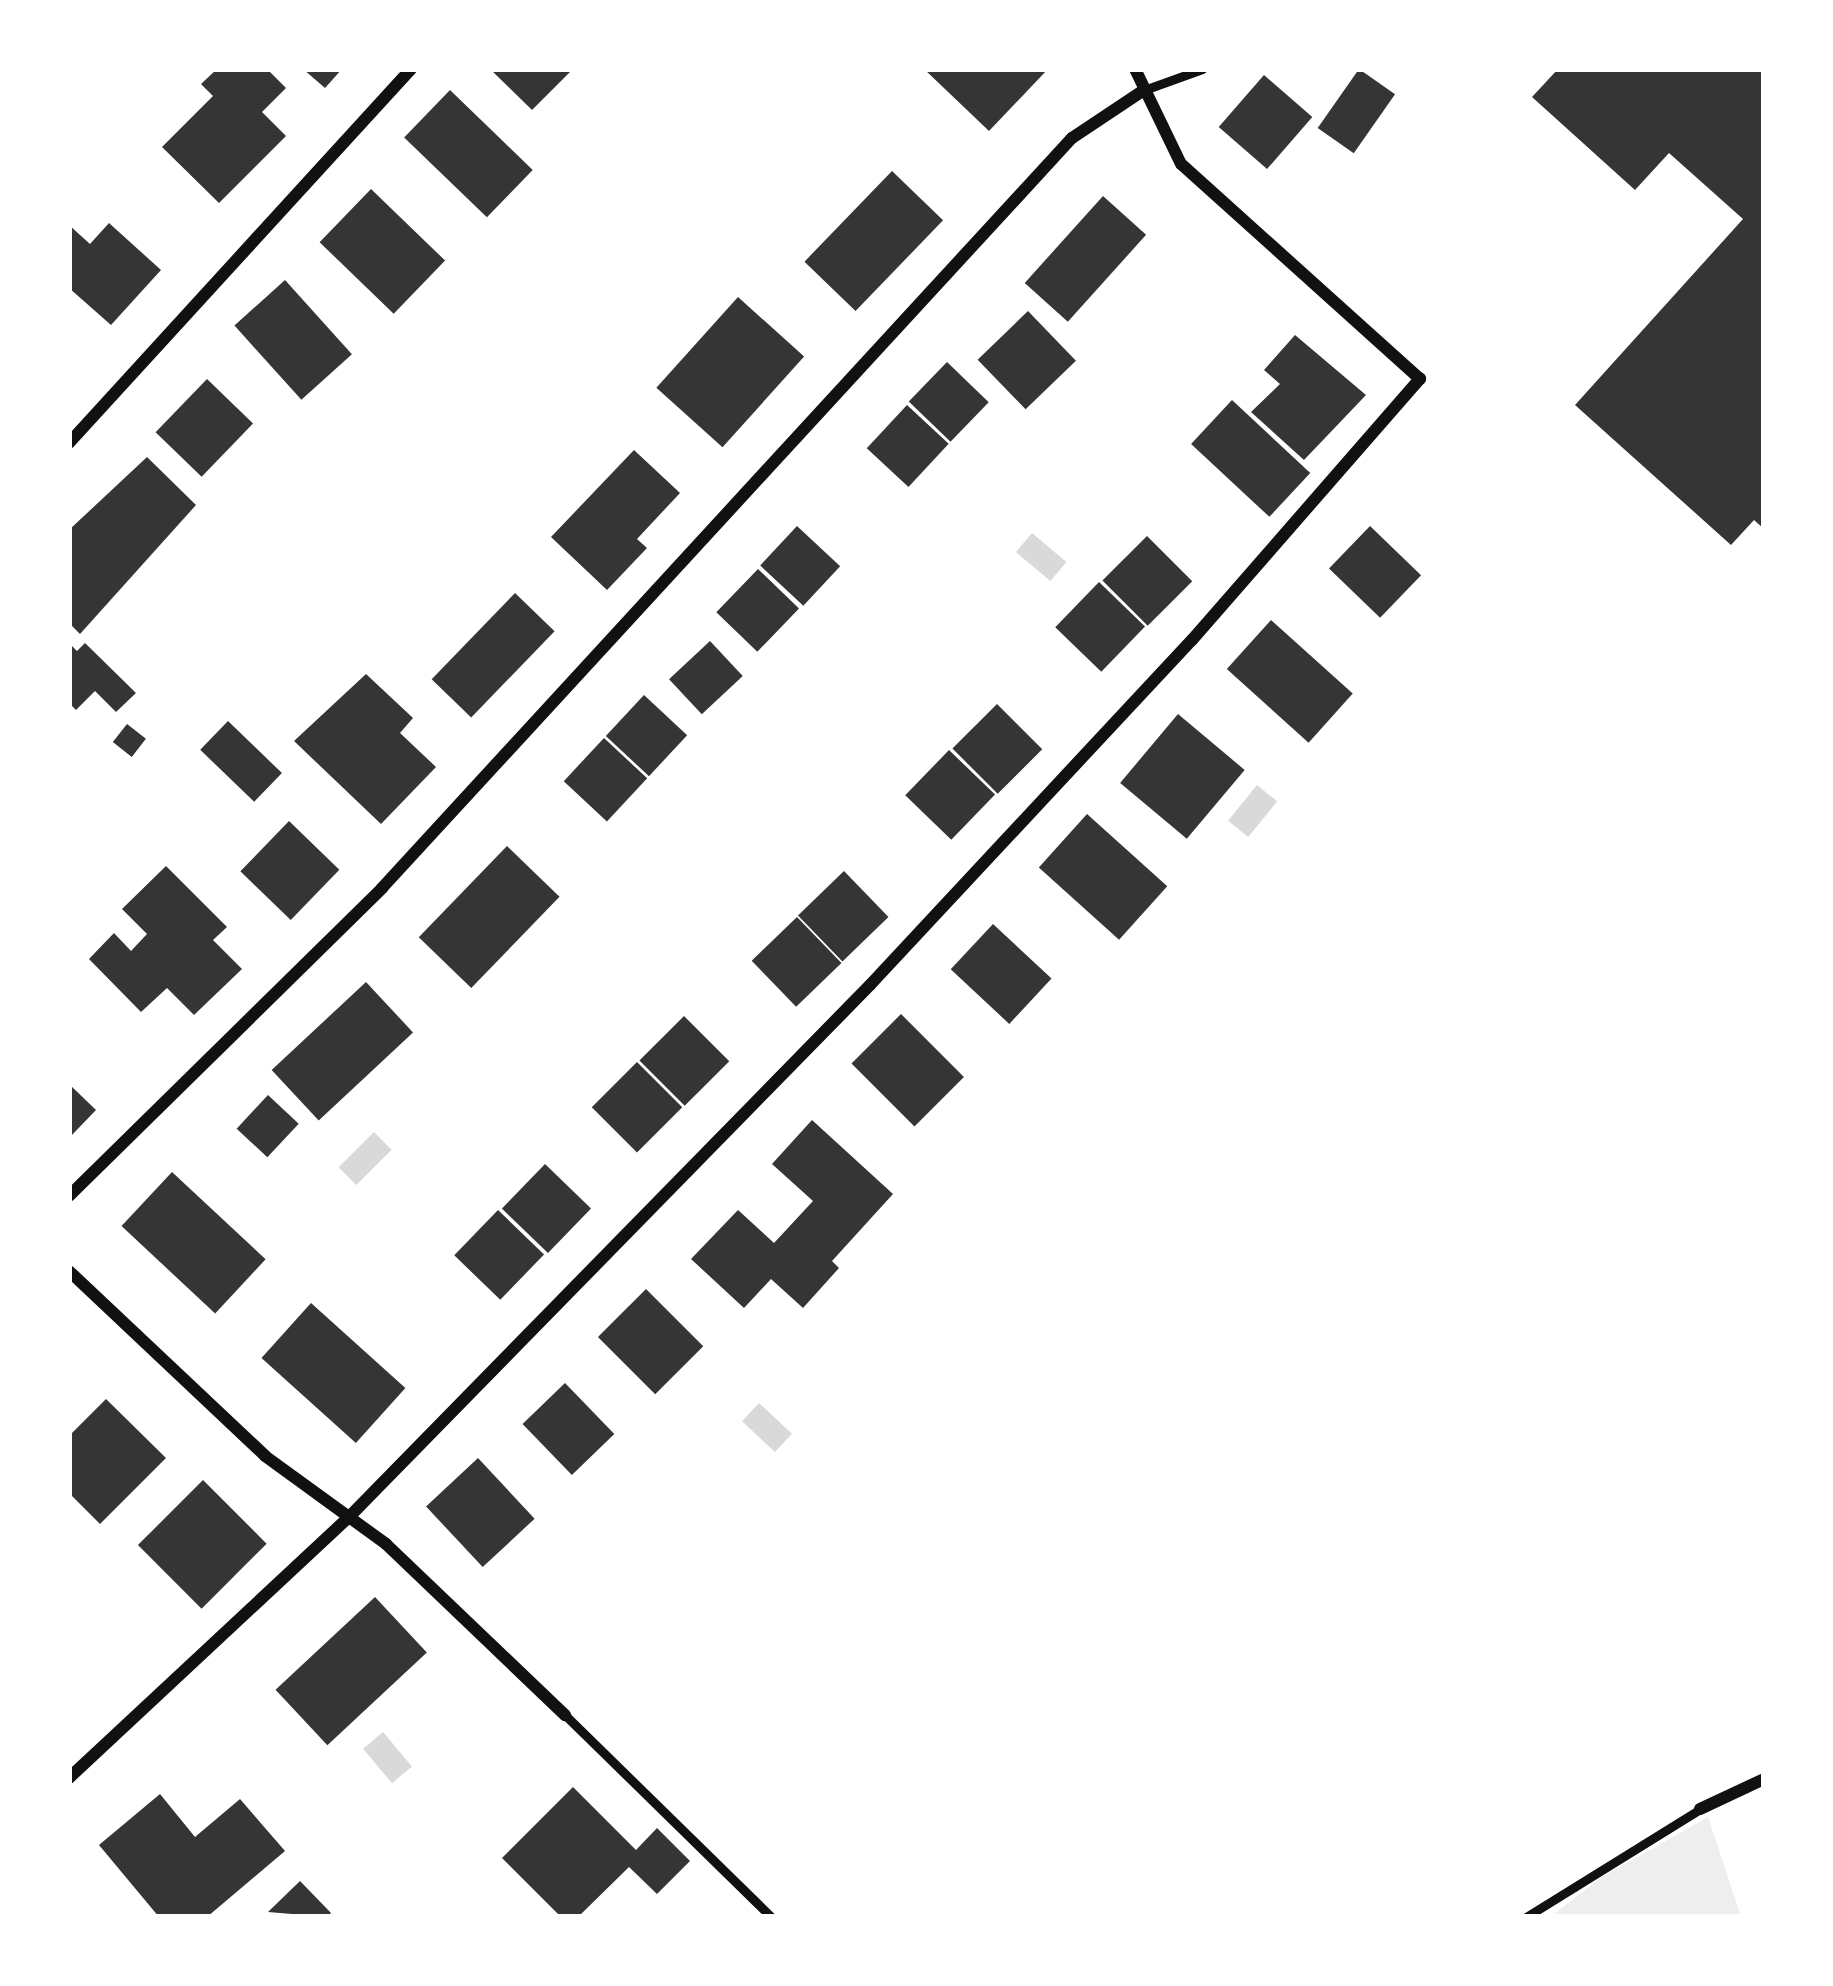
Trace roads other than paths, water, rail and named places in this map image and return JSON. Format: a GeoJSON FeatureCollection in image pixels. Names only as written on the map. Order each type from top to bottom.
{"type":"FeatureCollection","features":[{"type":"Feature","properties":{"kind":"street"},"geometry":{"type":"LineString","coordinates":[[72,433],[411,69]]}},
{"type":"Feature","properties":{"kind":"street"},"geometry":{"type":"LineString","coordinates":[[69,1778],[350,1516],[871,985],[1420,380],[1181,164],[1135,69]]}},
{"type":"Feature","properties":{"kind":"street"},"geometry":{"type":"LineString","coordinates":[[69,1196],[382,888],[1072,138],[1144,90]]}},
{"type":"Feature","properties":{"kind":"street"},"geometry":{"type":"LineString","coordinates":[[69,1270],[265,1456],[350,1516],[565,1715]]}},
{"type":"Feature","properties":{"kind":"street"},"geometry":{"type":"LineString","coordinates":[[1700,1809],[1764,1779]]}},
{"type":"Feature","properties":{"kind":"lane"},"geometry":{"type":"LineString","coordinates":[[1144,90],[1202,69]]}},
{"type":"Feature","properties":{"kind":"lane"},"geometry":{"type":"LineString","coordinates":[[565,1715],[771,1917]]}},
{"type":"Feature","properties":{"kind":"lane"},"geometry":{"type":"LineString","coordinates":[[1526,1917],[1700,1809]]}}]}
